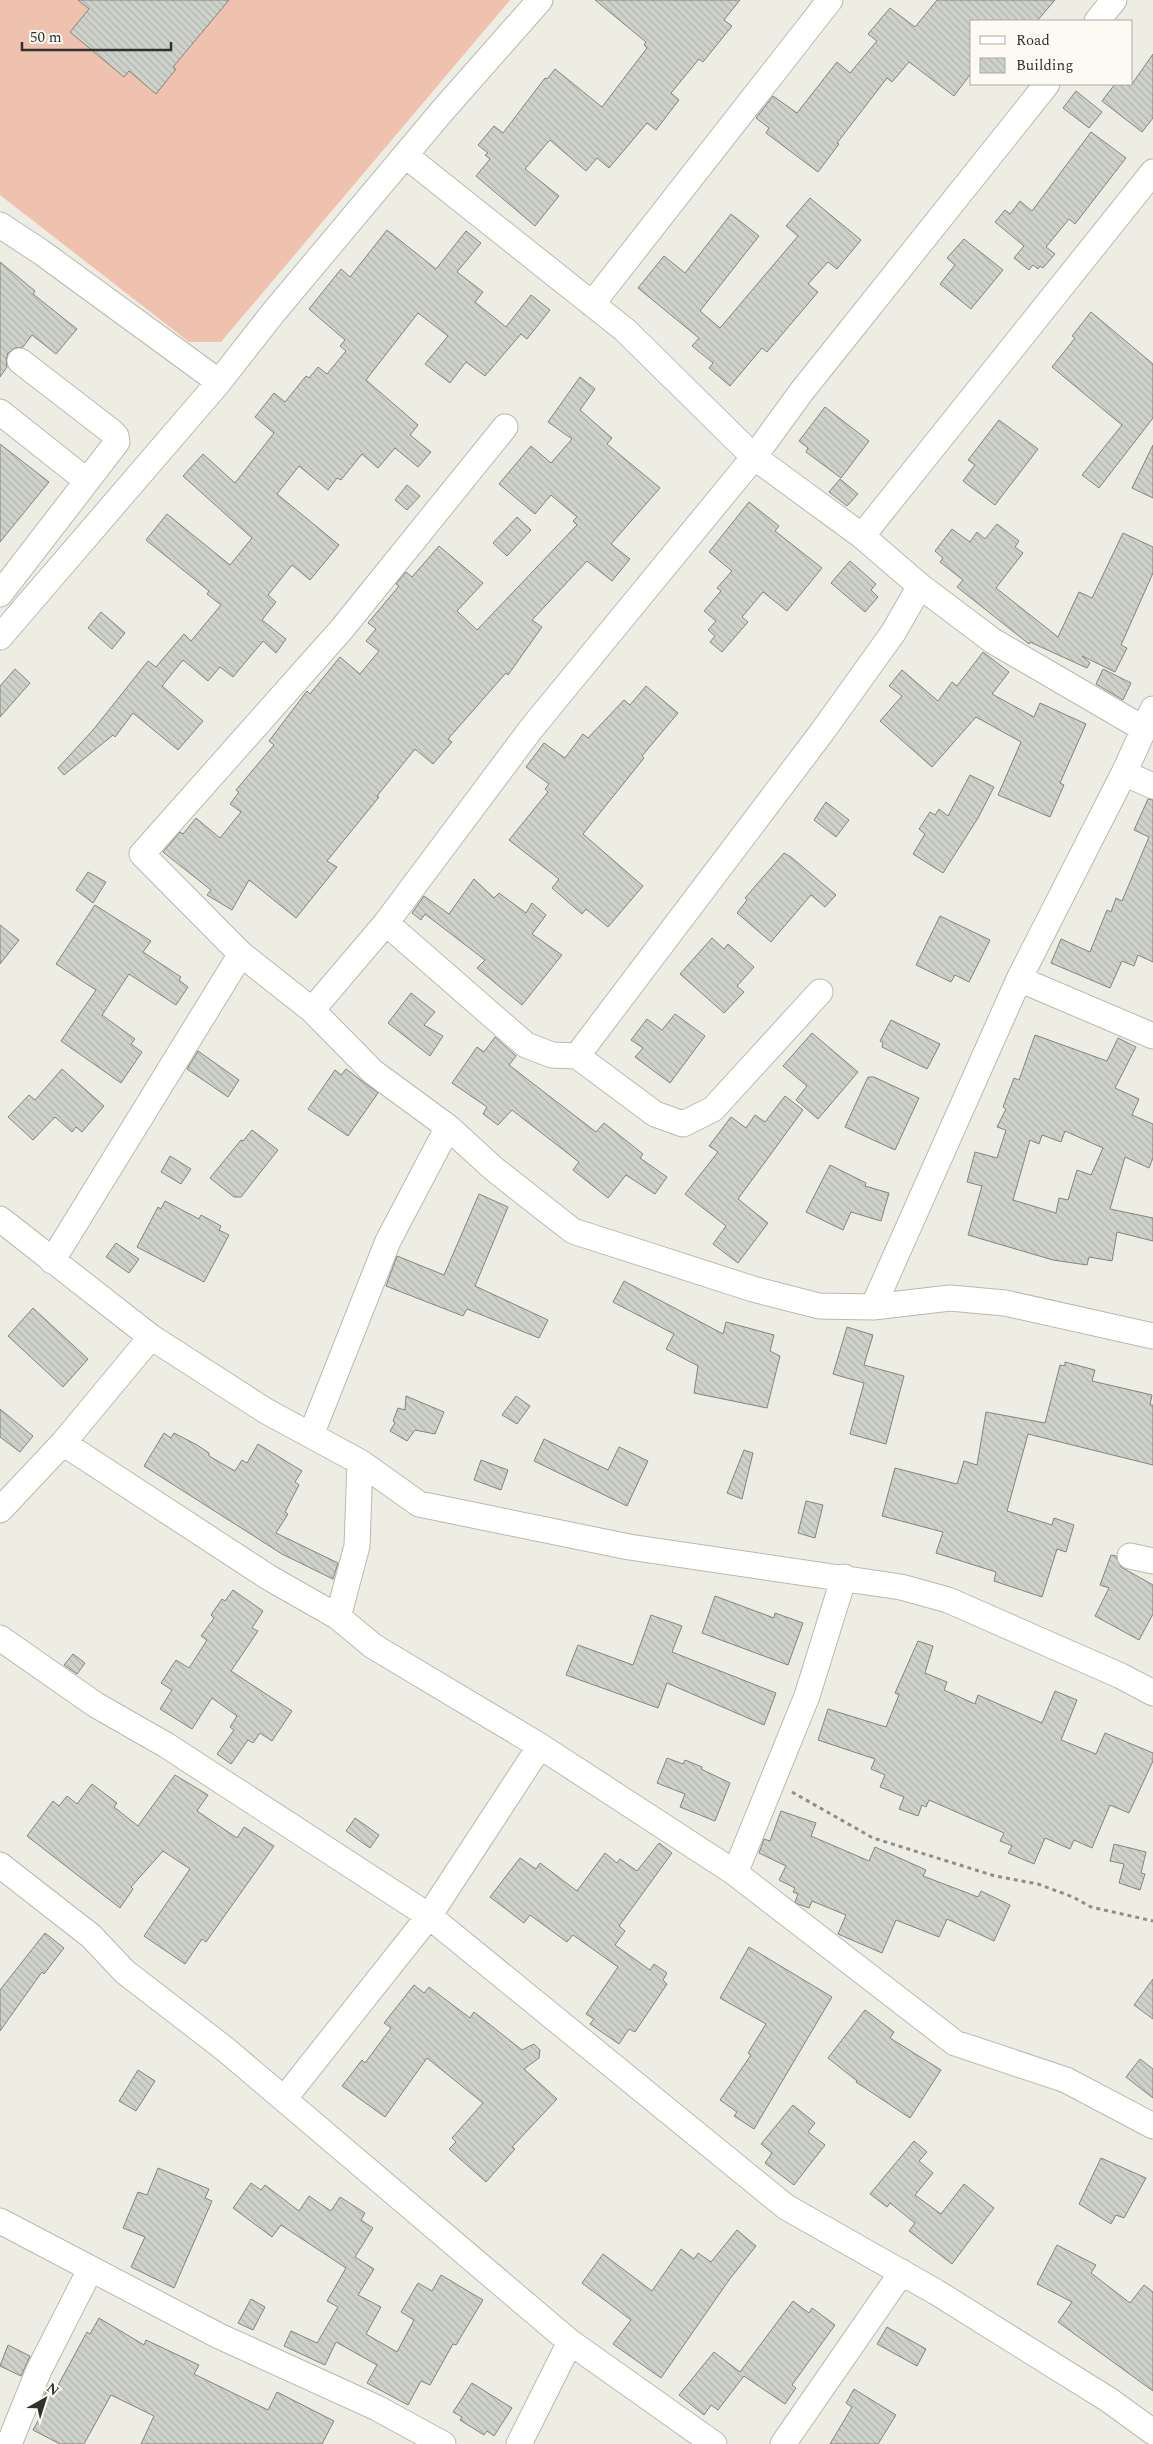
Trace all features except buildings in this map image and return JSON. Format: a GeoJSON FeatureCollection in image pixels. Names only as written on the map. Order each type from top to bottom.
{"type":"FeatureCollection","features":[{"type":"Feature","properties":{"kind":"street"},"geometry":{"type":"LineString","coordinates":[[0,638],[219,382],[273,313],[406,156],[442,110],[540,0]]}},
{"type":"Feature","properties":{"kind":"street"},"geometry":{"type":"LineString","coordinates":[[592,304],[830,0]]}},
{"type":"Feature","properties":{"kind":"street"},"geometry":{"type":"LineString","coordinates":[[1098,20],[1114,0]]}},
{"type":"Feature","properties":{"kind":"street"},"geometry":{"type":"LineString","coordinates":[[312,1010],[386,923],[531,729],[754,457],[802,390],[1046,85]]}},
{"type":"Feature","properties":{"kind":"street"},"geometry":{"type":"LineString","coordinates":[[406,156],[625,330],[754,457],[862,536],[920,586],[993,641],[1148,719],[1124,773],[1019,979],[873,1307]]}},
{"type":"Feature","properties":{"kind":"street"},"geometry":{"type":"LineString","coordinates":[[862,536],[1153,172]]}},
{"type":"Feature","properties":{"kind":"street"},"geometry":{"type":"LineString","coordinates":[[0,225],[42,252],[219,382]]}},
{"type":"Feature","properties":{"kind":"street"},"geometry":{"type":"LineString","coordinates":[[0,594],[117,442],[116,436],[20,361]]}},
{"type":"Feature","properties":{"kind":"street"},"geometry":{"type":"LineString","coordinates":[[0,412],[88,481]]}},
{"type":"Feature","properties":{"kind":"street"},"geometry":{"type":"LineString","coordinates":[[505,427],[341,630],[142,854],[241,954],[312,1010],[373,1072],[448,1127],[494,1169],[573,1231],[753,1289],[819,1306],[873,1307],[950,1298],[1005,1303],[1153,1336]]}},
{"type":"Feature","properties":{"kind":"street"},"geometry":{"type":"LineString","coordinates":[[577,1056],[822,732],[893,633],[920,586]]}},
{"type":"Feature","properties":{"kind":"street"},"geometry":{"type":"LineString","coordinates":[[1124,773],[1153,786]]}},
{"type":"Feature","properties":{"kind":"street"},"geometry":{"type":"LineString","coordinates":[[386,923],[526,1045],[552,1055],[577,1056],[655,1114],[683,1124],[712,1109],[820,992]]}},
{"type":"Feature","properties":{"kind":"street"},"geometry":{"type":"LineString","coordinates":[[52,1261],[241,954]]}},
{"type":"Feature","properties":{"kind":"street"},"geometry":{"type":"LineString","coordinates":[[1019,979],[1153,1036]]}},
{"type":"Feature","properties":{"kind":"street"},"geometry":{"type":"LineString","coordinates":[[311,1435],[388,1241],[448,1127]]}},
{"type":"Feature","properties":{"kind":"street"},"geometry":{"type":"LineString","coordinates":[[0,1219],[152,1337],[266,1411],[360,1462],[418,1504],[629,1547],[901,1586],[948,1600],[1121,1676],[1153,1693]]}},
{"type":"Feature","properties":{"kind":"street"},"geometry":{"type":"LineString","coordinates":[[0,1510],[63,1443],[152,1337]]}},
{"type":"Feature","properties":{"kind":"street"},"geometry":{"type":"LineString","coordinates":[[63,1443],[268,1577],[338,1617],[373,1646],[540,1746],[735,1873],[955,2043],[1066,2080],[1153,2126]]}},
{"type":"Feature","properties":{"kind":"street"},"geometry":{"type":"LineString","coordinates":[[338,1617],[356,1546],[360,1462]]}},
{"type":"Feature","properties":{"kind":"street"},"geometry":{"type":"LineString","coordinates":[[735,1873],[774,1782],[807,1696],[844,1577]]}},
{"type":"Feature","properties":{"kind":"street"},"geometry":{"type":"LineString","coordinates":[[0,1638],[96,1705],[166,1745],[429,1916],[786,2207],[902,2272],[1109,2400],[1153,2432]]}},
{"type":"Feature","properties":{"kind":"street"},"geometry":{"type":"LineString","coordinates":[[284,2099],[429,1916],[540,1746]]}},
{"type":"Feature","properties":{"kind":"street"},"geometry":{"type":"LineString","coordinates":[[0,1865],[91,1936],[126,1972],[225,2049],[570,2342],[714,2444]]}},
{"type":"Feature","properties":{"kind":"street"},"geometry":{"type":"LineString","coordinates":[[0,2221],[90,2270],[219,2336],[377,2408],[443,2444]]}},
{"type":"Feature","properties":{"kind":"street"},"geometry":{"type":"LineString","coordinates":[[9,2444],[39,2370],[90,2270]]}},
{"type":"Feature","properties":{"kind":"street"},"geometry":{"type":"LineString","coordinates":[[783,2444],[902,2272]]}},
{"type":"Feature","properties":{"kind":"street"},"geometry":{"type":"LineString","coordinates":[[518,2444],[570,2342]]}},
{"type":"Feature","properties":{"kind":"path"},"geometry":{"type":"LineString","coordinates":[[774,1782],[873,1838],[995,1876],[1038,1884],[1073,1897],[1092,1907],[1153,1921]]}},
{"type":"Feature","properties":{"kind":"shaded area"},"geometry":{"type":"Polygon","coordinates":[[[0,0],[510,0],[221,342],[189,342],[0,195],[0,0]]]}}]}
